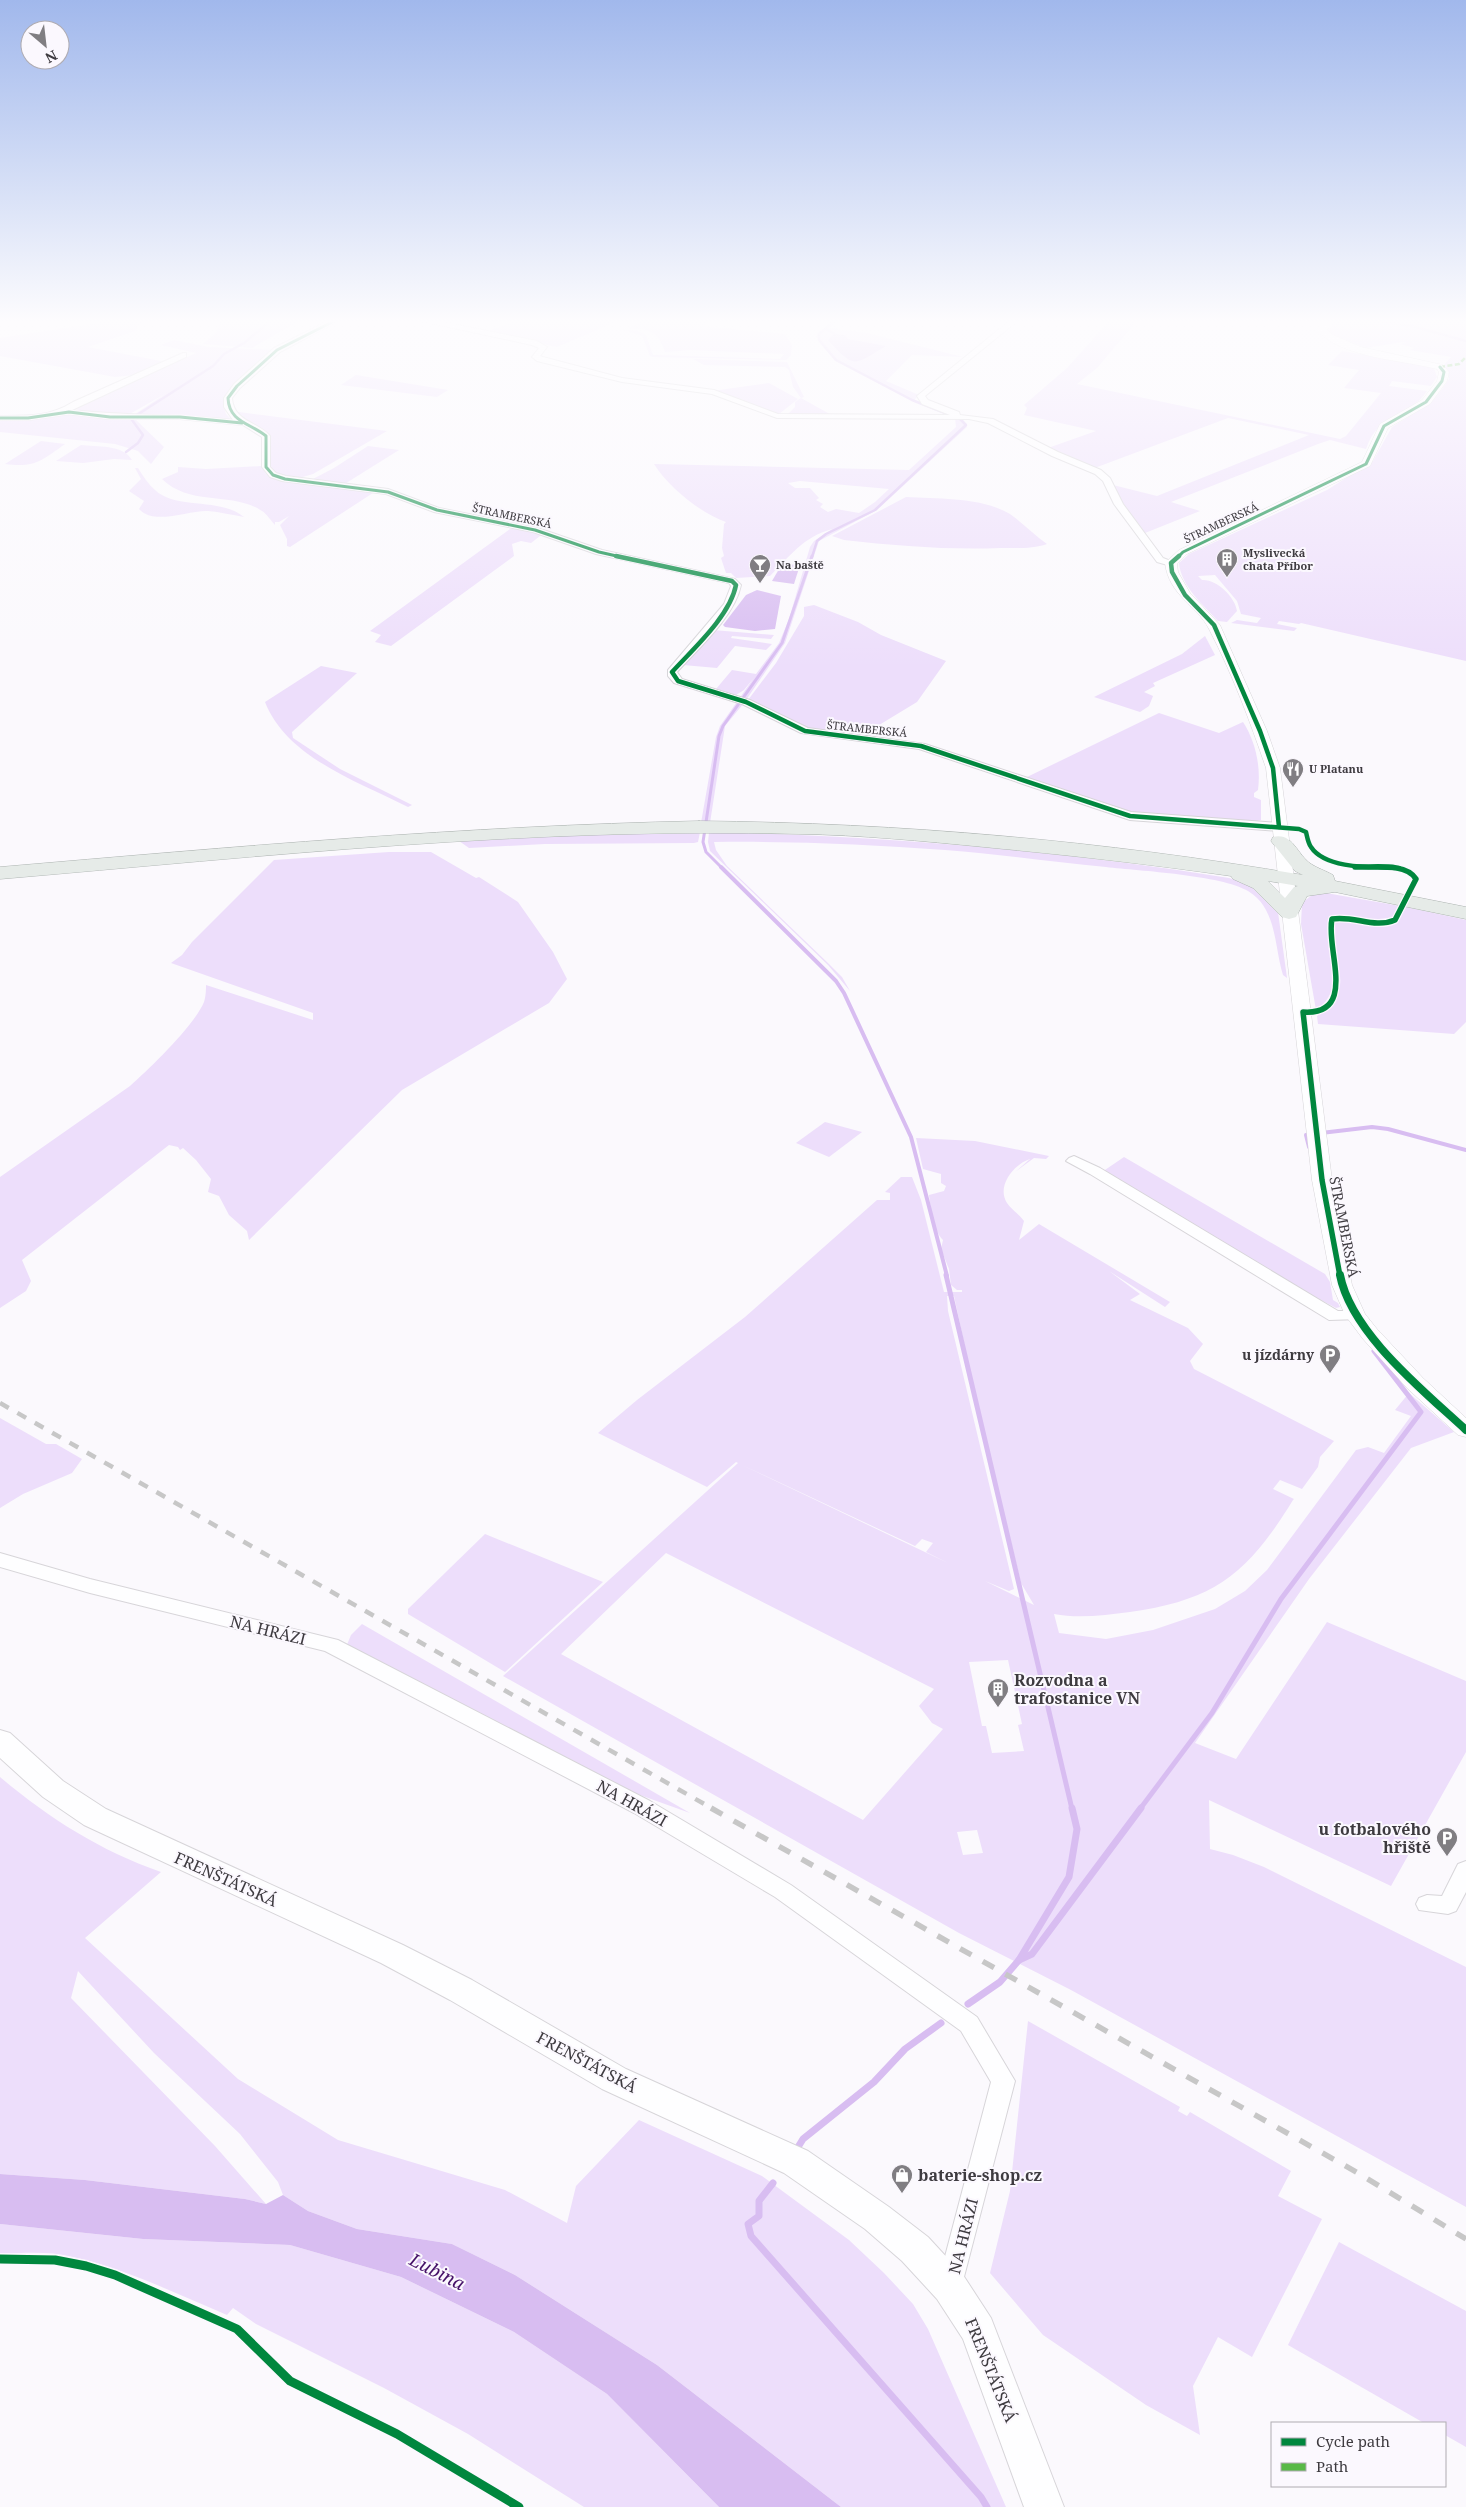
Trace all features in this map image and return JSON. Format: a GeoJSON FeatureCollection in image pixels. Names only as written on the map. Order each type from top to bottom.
{"type":"FeatureCollection","features":[{"type":"Feature","properties":{"kind":"main road"},"geometry":{"type":"LineString","coordinates":[[0,873],[467,836],[673,828],[800,828],[916,835],[1076,849],[1284,877],[1466,912]]}},
{"type":"Feature","properties":{"kind":"main road"},"geometry":{"type":"LineString","coordinates":[[1218,867],[1267,864],[1274,858],[1279,834]]}},
{"type":"Feature","properties":{"kind":"main road"},"geometry":{"type":"LineString","coordinates":[[1279,834],[1307,871],[1349,889]]}},
{"type":"Feature","properties":{"kind":"main road"},"geometry":{"type":"LineString","coordinates":[[1218,867],[1257,882],[1289,913],[1294,899],[1301,891],[1349,889]]}},
{"type":"Feature","properties":{"kind":"main road","name":"FRENŠTÁTSKÁ"},"geometry":{"type":"LineString","coordinates":[[0,1740],[53,1789],[95,1817],[392,1954],[461,1990],[608,2075],[789,2158],[877,2218],[915,2250],[950,2287],[978,2330],[1044,2507]]}},
{"type":"Feature","properties":{"kind":"street","name":"ŠTRAMBERSKÁ"},"geometry":{"type":"LineString","coordinates":[[264,435],[266,436],[266,467],[269,473],[278,477],[388,492],[441,511],[535,530],[599,552],[732,581],[736,585],[734,595],[714,624],[672,672],[672,676],[678,681],[721,692],[746,702],[800,729],[826,735],[891,740],[922,746],[1130,816],[1279,834]]}},
{"type":"Feature","properties":{"kind":"street"},"geometry":{"type":"LineString","coordinates":[[1018,435],[1055,454],[1098,472],[1107,480],[1119,504],[1160,560],[1171,563]]}},
{"type":"Feature","properties":{"kind":"street","name":"ŠTRAMBERSKÁ"},"geometry":{"type":"LineString","coordinates":[[1380,435],[1366,464],[1183,552],[1171,563],[1172,572],[1185,595],[1214,625],[1260,731],[1273,768],[1284,877],[1320,1163],[1339,1273],[1355,1315],[1416,1383],[1462,1422]]}},
{"type":"Feature","properties":{"kind":"street"},"geometry":{"type":"LineString","coordinates":[[1074,1161],[1095,1171],[1335,1316],[1355,1315]]}},
{"type":"Feature","properties":{"kind":"street","name":"NA HRÁZI"},"geometry":{"type":"LineString","coordinates":[[0,1560],[90,1586],[331,1645],[642,1807],[783,1891],[969,2024],[1003,2081],[950,2287]]}},
{"type":"Feature","properties":{"kind":"street"},"geometry":{"type":"LineString","coordinates":[[1427,1904],[1448,1905],[1466,1870]]}},
{"type":"Feature","properties":{"kind":"shaded area"},"geometry":{"type":"Polygon","coordinates":[[[29,435],[152,435],[164,447],[151,464],[138,451],[115,444],[29,435]]]}},
{"type":"Feature","properties":{"kind":"shaded area"},"geometry":{"type":"Polygon","coordinates":[[[268,435],[380,435],[313,474],[296,479],[275,475],[270,460],[270,440],[268,435]]]}},
{"type":"Feature","properties":{"kind":"shaded area"},"geometry":{"type":"Polygon","coordinates":[[[947,435],[958,435],[877,510],[819,541],[785,643],[744,703],[725,726],[710,823],[701,823],[716,737],[720,726],[753,679],[744,690],[736,695],[716,689],[732,670],[756,674],[779,643],[789,619],[810,547],[814,541],[832,529],[822,532],[805,542],[770,576],[736,578],[731,573],[726,573],[721,558],[724,556],[722,548],[724,524],[726,522],[707,513],[686,499],[668,482],[654,464],[909,470],[947,435]],[[800,481],[788,483],[795,488],[810,488],[819,498],[816,500],[823,504],[820,507],[828,512],[836,509],[859,513],[889,489],[800,481]]]}},
{"type":"Feature","properties":{"kind":"shaded area"},"geometry":{"type":"Polygon","coordinates":[[[1085,435],[1183,435],[1092,469],[1048,448],[1085,435]]]}},
{"type":"Feature","properties":{"kind":"shaded area"},"geometry":{"type":"Polygon","coordinates":[[[1309,435],[1321,435],[1340,439],[1347,435],[1373,435],[1366,449],[1330,440],[1171,502],[1200,511],[1145,533],[1109,484],[1157,496],[1309,435]]]}},
{"type":"Feature","properties":{"kind":"shaded area"},"geometry":{"type":"Polygon","coordinates":[[[1388,435],[1466,435],[1466,661],[1301,623],[1279,621],[1277,624],[1297,628],[1294,631],[1231,623],[1237,620],[1257,623],[1261,618],[1241,614],[1237,601],[1215,575],[1198,576],[1202,580],[1214,582],[1229,595],[1236,606],[1237,611],[1227,622],[1218,621],[1188,587],[1179,563],[1189,554],[1327,490],[1373,461],[1388,435]]]}},
{"type":"Feature","properties":{"kind":"shaded area"},"geometry":{"type":"Polygon","coordinates":[[[41,441],[65,444],[50,455],[31,464],[5,464],[41,441]]]}},
{"type":"Feature","properties":{"kind":"shaded area"},"geometry":{"type":"Polygon","coordinates":[[[81,445],[116,449],[128,455],[132,460],[114,459],[83,463],[56,461],[81,445]]]}},
{"type":"Feature","properties":{"kind":"shaded area"},"geometry":{"type":"Polygon","coordinates":[[[368,446],[399,450],[343,485],[309,481],[334,468],[368,446]]]}},
{"type":"Feature","properties":{"kind":"shaded area"},"geometry":{"type":"Polygon","coordinates":[[[262,466],[266,474],[295,483],[376,491],[290,547],[287,546],[287,539],[280,525],[289,516],[279,522],[275,522],[275,525],[264,512],[250,505],[186,493],[173,488],[162,479],[178,472],[178,467],[206,469],[262,466]]]}},
{"type":"Feature","properties":{"kind":"shaded area"},"geometry":{"type":"Polygon","coordinates":[[[135,468],[138,468],[150,485],[164,496],[174,500],[222,507],[244,517],[208,511],[162,517],[145,514],[139,509],[144,501],[129,491],[141,479],[135,468]]]}},
{"type":"Feature","properties":{"kind":"shaded area"},"geometry":{"type":"Polygon","coordinates":[[[906,497],[960,500],[999,508],[1010,514],[1047,544],[1024,548],[942,548],[844,540],[832,536],[906,497]]]}},
{"type":"Feature","properties":{"kind":"shaded area"},"geometry":{"type":"Polygon","coordinates":[[[516,527],[544,533],[531,543],[521,541],[512,544],[514,556],[391,646],[375,642],[381,635],[370,631],[510,529],[516,527]]]}},
{"type":"Feature","properties":{"kind":"shaded area"},"geometry":{"type":"Polygon","coordinates":[[[814,605],[858,622],[881,635],[946,661],[917,702],[861,736],[806,729],[748,700],[776,663],[804,616],[804,607],[814,605]]]}},
{"type":"Feature","properties":{"kind":"shaded area"},"geometry":{"type":"Polygon","coordinates":[[[713,630],[774,635],[771,639],[732,636],[731,638],[772,644],[766,650],[735,646],[717,668],[683,665],[713,630]]]}},
{"type":"Feature","properties":{"kind":"shaded area"},"geometry":{"type":"Polygon","coordinates":[[[1205,636],[1215,655],[1153,683],[1155,686],[1144,692],[1153,696],[1149,706],[1140,712],[1094,697],[1182,654],[1205,636]]]}},
{"type":"Feature","properties":{"kind":"shaded area"},"geometry":{"type":"Polygon","coordinates":[[[321,666],[357,673],[292,732],[293,738],[340,769],[412,805],[408,807],[326,766],[290,739],[275,722],[265,702],[321,666]]]}},
{"type":"Feature","properties":{"kind":"shaded area"},"geometry":{"type":"Polygon","coordinates":[[[1159,713],[1219,733],[1243,722],[1254,746],[1258,764],[1258,790],[1254,793],[1254,797],[1261,800],[1261,820],[1253,822],[1142,815],[1105,806],[1027,777],[1159,713]]]}},
{"type":"Feature","properties":{"kind":"shaded area"},"geometry":{"type":"Polygon","coordinates":[[[700,832],[698,842],[694,843],[545,844],[469,848],[459,841],[572,835],[700,832]]]}},
{"type":"Feature","properties":{"kind":"shaded area"},"geometry":{"type":"Polygon","coordinates":[[[709,832],[839,837],[970,846],[1100,860],[1229,878],[1249,884],[1278,912],[1287,978],[1283,975],[1273,928],[1264,907],[1248,891],[1219,881],[1159,872],[945,850],[829,843],[714,842],[716,850],[727,866],[842,977],[850,991],[828,965],[710,851],[708,842],[709,832]]]}},
{"type":"Feature","properties":{"kind":"shaded area"},"geometry":{"type":"Polygon","coordinates":[[[389,852],[431,852],[476,878],[479,877],[518,902],[553,952],[567,979],[549,1003],[402,1090],[249,1240],[247,1231],[229,1215],[219,1196],[208,1192],[211,1179],[196,1160],[183,1148],[180,1150],[178,1147],[169,1145],[22,1260],[31,1281],[26,1291],[0,1308],[0,1177],[139,1078],[171,1046],[199,1012],[206,995],[206,985],[313,1020],[313,1013],[171,963],[182,955],[192,942],[274,860],[389,852]]]}},
{"type":"Feature","properties":{"kind":"shaded area"},"geometry":{"type":"Polygon","coordinates":[[[1326,893],[1400,906],[1392,919],[1385,923],[1344,916],[1335,916],[1328,920],[1334,981],[1326,1001],[1316,1010],[1301,924],[1302,903],[1312,895],[1326,893]]]}},
{"type":"Feature","properties":{"kind":"shaded area"},"geometry":{"type":"Polygon","coordinates":[[[1406,907],[1466,920],[1466,1022],[1454,1034],[1318,1024],[1317,1016],[1330,1005],[1337,994],[1340,984],[1333,937],[1334,922],[1349,918],[1375,925],[1391,925],[1398,921],[1406,907]]]}},
{"type":"Feature","properties":{"kind":"shaded area"},"geometry":{"type":"Polygon","coordinates":[[[825,1122],[862,1132],[829,1157],[796,1143],[825,1122]]]}},
{"type":"Feature","properties":{"kind":"shaded area"},"geometry":{"type":"Polygon","coordinates":[[[916,1138],[975,1141],[1049,1156],[1046,1159],[1034,1158],[1015,1172],[1030,1159],[1024,1162],[1008,1176],[1005,1183],[1004,1196],[1007,1203],[1024,1221],[1019,1240],[1039,1224],[1170,1302],[1165,1307],[1109,1271],[1140,1294],[1130,1300],[1188,1328],[1203,1344],[1190,1361],[1194,1369],[1334,1441],[1320,1457],[1318,1467],[1302,1489],[1280,1480],[1273,1489],[1294,1499],[1261,1547],[1227,1579],[1208,1591],[1160,1607],[1092,1616],[1054,1614],[1059,1633],[1106,1639],[1153,1630],[1215,1609],[1245,1591],[1267,1570],[1356,1450],[1368,1447],[1384,1453],[1411,1416],[1395,1410],[1409,1393],[1454,1432],[1411,1448],[1309,1579],[1195,1743],[1236,1759],[1327,1622],[1466,1681],[1466,1752],[1391,1886],[1209,1800],[1210,1849],[1233,1855],[1264,1867],[1466,1967],[1466,2207],[1071,1990],[959,1933],[503,1676],[738,1463],[736,1462],[707,1487],[598,1433],[637,1400],[745,1317],[877,1200],[890,1200],[890,1193],[885,1192],[901,1177],[912,1177],[921,1200],[944,1292],[962,1292],[962,1290],[957,1290],[951,1285],[949,1269],[941,1249],[943,1240],[935,1225],[929,1195],[944,1191],[946,1186],[941,1183],[941,1174],[923,1169],[916,1138]],[[947,1296],[948,1311],[1014,1589],[1009,1591],[985,1581],[1034,1605],[1021,1583],[976,1398],[954,1296],[947,1296]],[[742,1465],[948,1563],[926,1552],[933,1543],[922,1539],[915,1546],[742,1465]],[[666,1553],[561,1654],[863,1820],[943,1729],[932,1723],[919,1706],[934,1689],[666,1553]],[[1008,1660],[969,1662],[982,1726],[986,1726],[992,1753],[1024,1751],[1018,1725],[1022,1724],[1008,1660]],[[977,1830],[957,1832],[963,1855],[983,1853],[977,1830]]]}},
{"type":"Feature","properties":{"kind":"shaded area"},"geometry":{"type":"Polygon","coordinates":[[[1124,1157],[1325,1274],[1330,1282],[1333,1300],[1340,1307],[1336,1308],[1321,1300],[1317,1300],[1102,1172],[1124,1157]]]}},
{"type":"Feature","properties":{"kind":"shaded area"},"geometry":{"type":"Polygon","coordinates":[[[0,1418],[46,1444],[56,1444],[82,1459],[72,1473],[23,1494],[0,1508],[0,1418]]]}},
{"type":"Feature","properties":{"kind":"shaded area"},"geometry":{"type":"Polygon","coordinates":[[[485,1534],[603,1582],[505,1672],[408,1614],[408,1609],[485,1534]]]}},
{"type":"Feature","properties":{"kind":"shaded area"},"geometry":{"type":"Polygon","coordinates":[[[362,1624],[690,1813],[598,1780],[346,1647],[351,1635],[362,1624]]]}},
{"type":"Feature","properties":{"kind":"shaded area"},"geometry":{"type":"Polygon","coordinates":[[[0,1777],[76,1832],[117,1854],[161,1872],[85,1938],[238,2079],[338,2140],[505,2190],[567,2223],[576,2186],[639,2120],[762,2176],[849,2240],[913,2304],[928,2329],[1006,2507],[841,2507],[657,2365],[515,2275],[452,2244],[357,2229],[308,2211],[283,2195],[278,2182],[240,2134],[154,2053],[78,1971],[71,1998],[215,2146],[266,2204],[245,2199],[85,2180],[0,2174],[0,1777]]]}},
{"type":"Feature","properties":{"kind":"shaded area"},"geometry":{"type":"Polygon","coordinates":[[[1028,2021],[1180,2107],[1178,2111],[1187,2116],[1190,2112],[1291,2171],[1278,2196],[1322,2219],[1252,2357],[1218,2337],[1193,2386],[1200,2435],[1146,2405],[1043,2335],[990,2273],[1010,2191],[1028,2021]]]}},
{"type":"Feature","properties":{"kind":"shaded area"},"geometry":{"type":"Polygon","coordinates":[[[0,2224],[143,2239],[290,2245],[401,2277],[514,2332],[607,2394],[719,2507],[584,2507],[468,2434],[384,2388],[256,2324],[233,2308],[227,2315],[132,2275],[73,2257],[46,2253],[0,2254],[0,2224]]]}},
{"type":"Feature","properties":{"kind":"shaded area"},"geometry":{"type":"Polygon","coordinates":[[[1339,2242],[1466,2311],[1466,2447],[1446,2436],[1446,2422],[1422,2422],[1288,2345],[1339,2242]]]}},
{"type":"Feature","properties":{"kind":"water"},"geometry":{"type":"Polygon","coordinates":[[[782,564],[800,565],[794,584],[772,581],[782,564]]]}},
{"type":"Feature","properties":{"kind":"water"},"geometry":{"type":"Polygon","coordinates":[[[757,590],[781,596],[775,629],[755,631],[725,627],[723,625],[746,595],[757,590]]]}},
{"type":"Feature","properties":{"kind":"water","name":"Lubina"},"geometry":{"type":"Polygon","coordinates":[[[0,2174],[85,2180],[245,2199],[266,2204],[283,2195],[308,2211],[357,2229],[452,2244],[515,2275],[657,2365],[841,2507],[719,2507],[607,2394],[514,2332],[401,2277],[290,2245],[143,2239],[0,2224],[0,2174]]]}},
{"type":"Feature","properties":{"kind":"waterway"},"geometry":{"type":"LineString","coordinates":[[126,452],[138,443],[143,435]]}},
{"type":"Feature","properties":{"kind":"waterway"},"geometry":{"type":"LineString","coordinates":[[812,557],[817,541],[826,534],[875,510],[955,435]]}},
{"type":"Feature","properties":{"kind":"waterway"},"geometry":{"type":"LineString","coordinates":[[721,867],[706,852],[703,842],[719,736],[723,726],[782,643],[812,556]]}},
{"type":"Feature","properties":{"kind":"waterway"},"geometry":{"type":"LineString","coordinates":[[721,867],[836,981],[844,993],[911,1137],[947,1276]]}},
{"type":"Feature","properties":{"kind":"waterway"},"geometry":{"type":"LineString","coordinates":[[1321,1133],[1372,1127],[1388,1129],[1466,1150]]}},
{"type":"Feature","properties":{"kind":"waterway"},"geometry":{"type":"LineString","coordinates":[[1309,1147],[1306,1135],[1311,1134]]}},
{"type":"Feature","properties":{"kind":"waterway"},"geometry":{"type":"LineString","coordinates":[[946,1275],[1072,1809]]}},
{"type":"Feature","properties":{"kind":"waterway"},"geometry":{"type":"LineString","coordinates":[[1140,1809],[1212,1713],[1281,1599],[1421,1412],[1374,1351]]}},
{"type":"Feature","properties":{"kind":"waterway"},"geometry":{"type":"LineString","coordinates":[[1019,1960],[1069,1877],[1077,1829],[1072,1808]]}},
{"type":"Feature","properties":{"kind":"waterway"},"geometry":{"type":"LineString","coordinates":[[1019,1960],[1032,1954],[1141,1808]]}},
{"type":"Feature","properties":{"kind":"waterway"},"geometry":{"type":"LineString","coordinates":[[968,2004],[1000,1982],[1019,1960]]}},
{"type":"Feature","properties":{"kind":"waterway"},"geometry":{"type":"LineString","coordinates":[[795,2152],[803,2139],[874,2082],[905,2049],[941,2023]]}},
{"type":"Feature","properties":{"kind":"waterway"},"geometry":{"type":"LineString","coordinates":[[773,2183],[759,2201],[759,2216],[748,2224],[751,2236],[981,2497],[987,2507]]}},
{"type":"Feature","properties":{"kind":"railway"},"geometry":{"type":"LineString","coordinates":[[0,1403],[713,1809]]}},
{"type":"Feature","properties":{"kind":"railway"},"geometry":{"type":"LineString","coordinates":[[711,1808],[1358,2173],[1466,2239]]}},
{"type":"Feature","properties":{"kind":"cycle path"},"geometry":{"type":"LineString","coordinates":[[265,435],[266,467],[273,475],[285,479],[388,492],[437,510],[535,530],[599,552],[732,581],[736,585],[729,604],[672,672],[673,676],[678,681],[746,702],[805,731],[921,746],[1130,816],[1299,829],[1306,832],[1311,847],[1321,856],[1355,867],[1399,868],[1413,874],[1416,879],[1415,884],[1395,920],[1381,924],[1348,918],[1332,919],[1330,940],[1337,972],[1335,993],[1330,1002],[1321,1010],[1303,1012],[1322,1180],[1342,1285],[1355,1315],[1370,1334],[1415,1383],[1466,1430]]}},
{"type":"Feature","properties":{"kind":"cycle path"},"geometry":{"type":"LineString","coordinates":[[1279,827],[1273,768],[1260,731],[1214,625],[1185,595],[1172,572],[1171,563],[1183,552],[1366,464],[1380,435]]}},
{"type":"Feature","properties":{"kind":"cycle path"},"geometry":{"type":"LineString","coordinates":[[0,2259],[55,2260],[86,2266],[115,2275],[237,2329],[290,2381],[397,2434],[519,2507]]}},
{"type":"Feature","properties":{"kind":"place","name":"Myslivecká chata Příbor"},"geometry":{"type":"Point","coordinates":[1227,578]}},
{"type":"Feature","properties":{"kind":"place","name":"Na baště"},"geometry":{"type":"Point","coordinates":[760,584]}},
{"type":"Feature","properties":{"kind":"place","name":"U Platanu"},"geometry":{"type":"Point","coordinates":[1293,788]}},
{"type":"Feature","properties":{"kind":"place","name":"u jízdárny"},"geometry":{"type":"Point","coordinates":[1330,1374]}},
{"type":"Feature","properties":{"kind":"place","name":"Rozvodna a trafostanice VN"},"geometry":{"type":"Point","coordinates":[998,1708]}},
{"type":"Feature","properties":{"kind":"place","name":"u fotbalového hřiště"},"geometry":{"type":"Point","coordinates":[1447,1857]}},
{"type":"Feature","properties":{"kind":"place","name":"baterie-shop.cz"},"geometry":{"type":"Point","coordinates":[902,2194]}}]}
